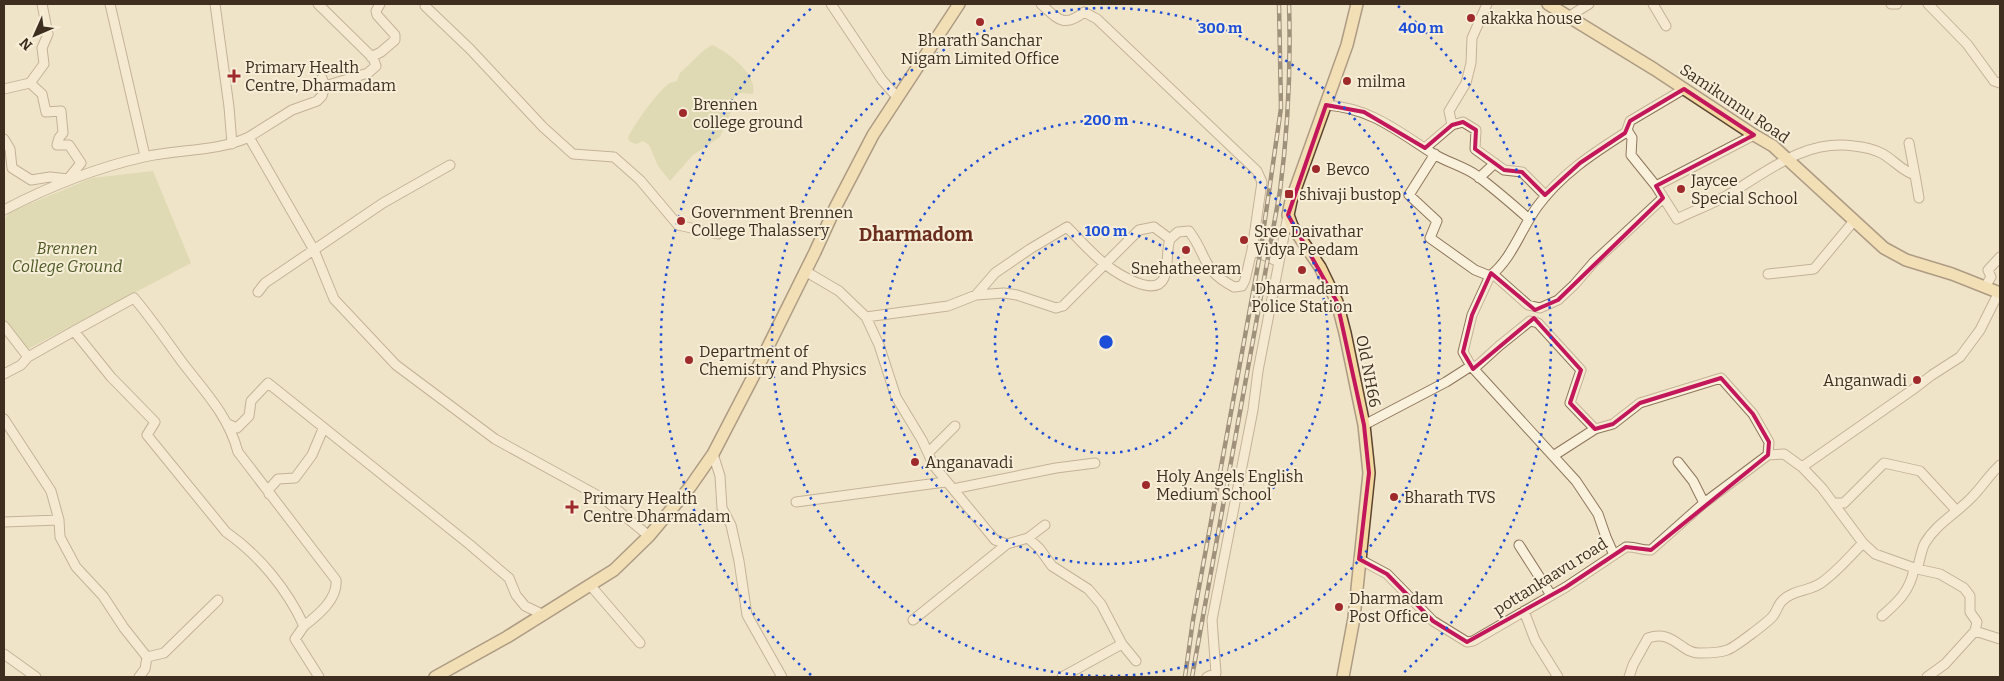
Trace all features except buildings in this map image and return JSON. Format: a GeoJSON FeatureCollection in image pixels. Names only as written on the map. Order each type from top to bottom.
{"type":"FeatureCollection","features":[{"type":"Feature","properties":{"kind":"main road"},"geometry":{"type":"LineString","coordinates":[[435,677],[453,673],[614,570],[649,536],[690,487],[713,454],[868,143],[896,97],[959,4]]}},
{"type":"Feature","properties":{"kind":"main road"},"geometry":{"type":"LineString","coordinates":[[1288,215],[1347,45],[1357,4]]}},
{"type":"Feature","properties":{"kind":"main road","name":"Samikunnu Road"},"geometry":{"type":"LineString","coordinates":[[1548,4],[1654,68],[1773,146],[1853,222],[1884,248],[1906,260],[2000,293]]}},
{"type":"Feature","properties":{"kind":"main road","name":"Old NH66"},"geometry":{"type":"LineString","coordinates":[[1288,215],[1292,226],[1320,267],[1337,302],[1364,426],[1369,472],[1354,618],[1342,677]]}},
{"type":"Feature","properties":{"kind":"street"},"geometry":{"type":"LineString","coordinates":[[4,89],[30,83],[44,64],[42,48],[48,34],[42,4]]}},
{"type":"Feature","properties":{"kind":"street"},"geometry":{"type":"LineString","coordinates":[[110,4],[145,156]]}},
{"type":"Feature","properties":{"kind":"street"},"geometry":{"type":"LineString","coordinates":[[215,4],[232,144]]}},
{"type":"Feature","properties":{"kind":"street"},"geometry":{"type":"LineString","coordinates":[[4,210],[68,179],[145,156],[232,144],[250,137],[292,110],[316,101],[322,96],[324,82],[368,73],[376,66],[371,57],[318,4]]}},
{"type":"Feature","properties":{"kind":"street"},"geometry":{"type":"LineString","coordinates":[[371,57],[381,52],[395,40],[395,35],[377,15],[376,11],[380,4]]}},
{"type":"Feature","properties":{"kind":"street"},"geometry":{"type":"LineString","coordinates":[[831,4],[882,80],[896,97]]}},
{"type":"Feature","properties":{"kind":"street"},"geometry":{"type":"LineString","coordinates":[[976,296],[996,273],[1030,248],[1067,227],[1106,265],[1129,280],[1152,287],[1158,285],[1164,278],[1170,239],[1178,232],[1189,232],[1207,266],[1226,283],[1238,288],[1242,286],[1245,280],[1252,250],[1262,182],[1257,170],[1097,19],[1084,12],[1076,19],[1061,21],[1056,19],[1041,4]]}},
{"type":"Feature","properties":{"kind":"street"},"geometry":{"type":"LineString","coordinates":[[1452,125],[1449,111],[1466,83],[1471,63],[1472,38],[1487,4]]}},
{"type":"Feature","properties":{"kind":"street"},"geometry":{"type":"LineString","coordinates":[[1568,17],[1589,4]]}},
{"type":"Feature","properties":{"kind":"street"},"geometry":{"type":"LineString","coordinates":[[1653,4],[1666,26]]}},
{"type":"Feature","properties":{"kind":"street"},"geometry":{"type":"LineString","coordinates":[[1891,4],[1897,4]]}},
{"type":"Feature","properties":{"kind":"street"},"geometry":{"type":"LineString","coordinates":[[1928,4],[1968,44],[1994,81],[2000,83]]}},
{"type":"Feature","properties":{"kind":"street"},"geometry":{"type":"LineString","coordinates":[[425,6],[470,49],[543,127],[573,154],[614,158],[640,180],[678,225],[718,234]]}},
{"type":"Feature","properties":{"kind":"street"},"geometry":{"type":"LineString","coordinates":[[30,83],[42,94],[46,112],[61,111],[63,133],[57,145],[69,146],[81,163],[68,179]]}},
{"type":"Feature","properties":{"kind":"street"},"geometry":{"type":"LineString","coordinates":[[1614,555],[1598,514],[1589,498],[1471,366],[1462,352],[1472,315],[1491,275],[1517,241],[1529,219],[1546,196],[1580,163],[1624,133],[1630,121],[1684,89]]}},
{"type":"Feature","properties":{"kind":"street"},"geometry":{"type":"LineString","coordinates":[[1326,105],[1346,106],[1364,112],[1391,126],[1434,154],[1479,178],[1529,219]]}},
{"type":"Feature","properties":{"kind":"street"},"geometry":{"type":"LineString","coordinates":[[1425,148],[1452,125],[1463,122],[1476,130],[1475,149],[1504,170],[1522,172],[1546,196]]}},
{"type":"Feature","properties":{"kind":"street"},"geometry":{"type":"LineString","coordinates":[[1627,130],[1632,138],[1631,155],[1656,186],[1678,219],[1724,197],[1786,158],[1818,146],[1855,146],[1882,153],[1915,175]]}},
{"type":"Feature","properties":{"kind":"street"},"geometry":{"type":"LineString","coordinates":[[1656,186],[1754,135]]}},
{"type":"Feature","properties":{"kind":"street"},"geometry":{"type":"LineString","coordinates":[[250,137],[314,250],[334,299],[396,365],[495,439],[604,499],[649,536]]}},
{"type":"Feature","properties":{"kind":"street"},"geometry":{"type":"LineString","coordinates":[[4,139],[10,149],[12,168],[31,180],[50,177],[68,179]]}},
{"type":"Feature","properties":{"kind":"street"},"geometry":{"type":"LineString","coordinates":[[1910,143],[1919,198]]}},
{"type":"Feature","properties":{"kind":"street"},"geometry":{"type":"LineString","coordinates":[[1434,154],[1409,195],[1437,221],[1430,238],[1475,270],[1491,275],[1528,305],[1540,308],[1558,300],[1594,262],[1663,198]]}},
{"type":"Feature","properties":{"kind":"street"},"geometry":{"type":"LineString","coordinates":[[1479,178],[1495,163]]}},
{"type":"Feature","properties":{"kind":"street"},"geometry":{"type":"LineString","coordinates":[[258,292],[265,282],[383,203],[450,165]]}},
{"type":"Feature","properties":{"kind":"street"},"geometry":{"type":"LineString","coordinates":[[1208,677],[1216,673],[1212,620],[1253,410],[1258,371],[1288,215]]}},
{"type":"Feature","properties":{"kind":"street"},"geometry":{"type":"LineString","coordinates":[[1768,274],[1814,269],[1853,222]]}},
{"type":"Feature","properties":{"kind":"street"},"geometry":{"type":"LineString","coordinates":[[866,317],[948,306],[976,296],[1004,293],[1056,308],[1069,300],[1139,230],[1154,228],[1170,239]]}},
{"type":"Feature","properties":{"kind":"street"},"geometry":{"type":"LineString","coordinates":[[1252,250],[1279,262]]}},
{"type":"Feature","properties":{"kind":"street"},"geometry":{"type":"LineString","coordinates":[[1986,287],[1991,278],[1988,270],[2000,256]]}},
{"type":"Feature","properties":{"kind":"street"},"geometry":{"type":"LineString","coordinates":[[805,271],[839,290],[866,317],[879,345],[896,398],[945,482],[953,489],[990,536],[1001,543],[1007,544]]}},
{"type":"Feature","properties":{"kind":"street"},"geometry":{"type":"LineString","coordinates":[[1802,467],[1960,357],[1980,330],[2000,293]]}},
{"type":"Feature","properties":{"kind":"street"},"geometry":{"type":"LineString","coordinates":[[4,374],[21,365],[28,357],[134,298],[209,394],[228,424],[238,452],[336,580],[337,588],[332,596],[294,639],[319,677]]}},
{"type":"Feature","properties":{"kind":"street"},"geometry":{"type":"LineString","coordinates":[[1364,426],[1446,382],[1471,366],[1477,366],[1530,321],[1538,323],[1581,370],[1570,404],[1595,429]]}},
{"type":"Feature","properties":{"kind":"street"},"geometry":{"type":"LineString","coordinates":[[4,326],[28,357]]}},
{"type":"Feature","properties":{"kind":"street"},"geometry":{"type":"LineString","coordinates":[[74,331],[111,377],[155,422],[147,435],[226,532],[242,544],[263,565],[287,595],[304,626]]}},
{"type":"Feature","properties":{"kind":"street"},"geometry":{"type":"LineString","coordinates":[[1553,456],[1595,429],[1613,424],[1640,403],[1721,378],[1752,414],[1769,442],[1768,455],[1784,454],[1802,467],[1834,503],[1863,543],[1874,554],[1915,569],[1940,574],[1964,588],[1970,596],[1970,612],[1977,622],[1975,631],[1945,664],[1927,677]]}},
{"type":"Feature","properties":{"kind":"street"},"geometry":{"type":"LineString","coordinates":[[228,424],[237,428],[249,416],[251,401],[268,383],[323,429],[470,544],[509,578],[516,595],[525,606],[544,615]]}},
{"type":"Feature","properties":{"kind":"street"},"geometry":{"type":"LineString","coordinates":[[4,419],[51,492],[59,520],[60,537],[76,567],[103,596],[124,628],[147,657],[145,668],[138,677]]}},
{"type":"Feature","properties":{"kind":"street"},"geometry":{"type":"LineString","coordinates":[[928,452],[955,426]]}},
{"type":"Feature","properties":{"kind":"street"},"geometry":{"type":"LineString","coordinates":[[269,494],[269,489],[278,479],[295,478],[312,455],[323,429]]}},
{"type":"Feature","properties":{"kind":"street"},"geometry":{"type":"LineString","coordinates":[[713,454],[720,476],[722,508],[731,526],[739,562],[747,615],[782,677]]}},
{"type":"Feature","properties":{"kind":"street","name":"pottankaavu road"},"geometry":{"type":"LineString","coordinates":[[1359,559],[1387,574],[1433,620],[1467,642],[1480,637],[1551,595],[1626,546],[1634,546],[1643,551],[1651,550],[1704,503],[1768,455]]}},
{"type":"Feature","properties":{"kind":"street"},"geometry":{"type":"LineString","coordinates":[[1678,462],[1704,503]]}},
{"type":"Feature","properties":{"kind":"street"},"geometry":{"type":"LineString","coordinates":[[953,489],[1056,468],[1095,463]]}},
{"type":"Feature","properties":{"kind":"street"},"geometry":{"type":"LineString","coordinates":[[1834,503],[1844,503],[1884,463],[1920,470],[1956,510]]}},
{"type":"Feature","properties":{"kind":"street"},"geometry":{"type":"LineString","coordinates":[[1882,616],[1897,602],[1911,584],[1924,544],[1937,527],[1972,498],[1990,474],[2000,465]]}},
{"type":"Feature","properties":{"kind":"street"},"geometry":{"type":"LineString","coordinates":[[796,502],[945,482]]}},
{"type":"Feature","properties":{"kind":"street"},"geometry":{"type":"LineString","coordinates":[[4,522],[59,520]]}},
{"type":"Feature","properties":{"kind":"street"},"geometry":{"type":"LineString","coordinates":[[913,620],[1007,544],[1028,538],[1045,525]]}},
{"type":"Feature","properties":{"kind":"street"},"geometry":{"type":"LineString","coordinates":[[1028,538],[1039,548],[1052,566],[1088,589],[1101,604],[1122,644],[1136,661]]}},
{"type":"Feature","properties":{"kind":"street"},"geometry":{"type":"LineString","coordinates":[[1629,677],[1633,665],[1648,638],[1654,636],[1679,642],[1688,650],[1698,653],[1728,650],[1764,625],[1775,614],[1783,600],[1821,583],[1863,543]]}},
{"type":"Feature","properties":{"kind":"street"},"geometry":{"type":"LineString","coordinates":[[1519,545],[1551,595]]}},
{"type":"Feature","properties":{"kind":"street"},"geometry":{"type":"LineString","coordinates":[[590,586],[640,643]]}},
{"type":"Feature","properties":{"kind":"street"},"geometry":{"type":"LineString","coordinates":[[147,657],[164,652],[218,600]]}},
{"type":"Feature","properties":{"kind":"street"},"geometry":{"type":"LineString","coordinates":[[1524,610],[1535,640],[1558,677]]}},
{"type":"Feature","properties":{"kind":"street"},"geometry":{"type":"LineString","coordinates":[[1975,631],[2000,639]]}},
{"type":"Feature","properties":{"kind":"street"},"geometry":{"type":"LineString","coordinates":[[1062,677],[1122,644]]}},
{"type":"Feature","properties":{"kind":"street"},"geometry":{"type":"LineString","coordinates":[[4,654],[35,677]]}},
{"type":"Feature","properties":{"kind":"highlighted area"},"geometry":{"type":"Polygon","coordinates":[[[1684,89],[1754,135],[1656,186],[1663,198],[1558,300],[1535,310],[1491,273],[1472,315],[1463,352],[1473,369],[1534,318],[1581,370],[1570,403],[1595,429],[1613,424],[1640,403],[1721,378],[1753,414],[1769,442],[1768,455],[1651,550],[1626,547],[1566,587],[1467,642],[1433,621],[1387,574],[1359,559],[1369,473],[1364,425],[1337,302],[1288,215],[1326,105],[1364,112],[1425,148],[1452,125],[1463,122],[1476,130],[1475,149],[1504,170],[1522,172],[1545,195],[1580,163],[1625,133],[1630,121],[1684,89]]]}},
{"type":"Feature","properties":{"kind":"green space"},"geometry":{"type":"Polygon","coordinates":[[[712,45],[733,58],[746,72],[751,79],[753,94],[741,93],[734,97],[731,112],[720,137],[693,155],[670,181],[658,166],[649,145],[643,141],[636,144],[630,142],[628,138],[640,117],[665,86],[677,81],[680,73],[704,50],[712,45]]]}},
{"type":"Feature","properties":{"kind":"green space","name":"Brennen College Ground"},"geometry":{"type":"Polygon","coordinates":[[[153,171],[191,263],[26,350],[4,320],[4,219],[10,212],[92,178],[153,171]]]}},
{"type":"Feature","properties":{"kind":"railway"},"geometry":{"type":"LineString","coordinates":[[1185,677],[1193,620],[1260,254],[1281,108],[1279,4]]}},
{"type":"Feature","properties":{"kind":"railway"},"geometry":{"type":"LineString","coordinates":[[1192,677],[1280,191],[1288,98],[1289,4]]}},
{"type":"Feature","properties":{"kind":"place","name":"akakka house"},"geometry":{"type":"Point","coordinates":[1471,18]}},
{"type":"Feature","properties":{"kind":"place","name":"Bharath Sanchar Nigam Limited Office"},"geometry":{"type":"Point","coordinates":[980,22]}},
{"type":"Feature","properties":{"kind":"place","name":"Primary Health Centre, Dharmadam"},"geometry":{"type":"Point","coordinates":[234,76]}},
{"type":"Feature","properties":{"kind":"place","name":"milma"},"geometry":{"type":"Point","coordinates":[1347,81]}},
{"type":"Feature","properties":{"kind":"place","name":"Brennen college ground"},"geometry":{"type":"Point","coordinates":[683,113]}},
{"type":"Feature","properties":{"kind":"place","name":"Bevco"},"geometry":{"type":"Point","coordinates":[1316,169]}},
{"type":"Feature","properties":{"kind":"place","name":"Jaycee Special School"},"geometry":{"type":"Point","coordinates":[1681,189]}},
{"type":"Feature","properties":{"kind":"place","name":"shivaji bustop"},"geometry":{"type":"Point","coordinates":[1289,194]}},
{"type":"Feature","properties":{"kind":"place","name":"Government Brennen College Thalassery"},"geometry":{"type":"Point","coordinates":[681,221]}},
{"type":"Feature","properties":{"kind":"place","name":"Sree Daivathar Vidya Peedam"},"geometry":{"type":"Point","coordinates":[1244,240]}},
{"type":"Feature","properties":{"kind":"place","name":"Snehatheeram"},"geometry":{"type":"Point","coordinates":[1186,250]}},
{"type":"Feature","properties":{"kind":"place","name":"Dharmadam Police Station"},"geometry":{"type":"Point","coordinates":[1302,270]}},
{"type":"Feature","properties":{"kind":"place","name":"Department of Chemistry and Physics"},"geometry":{"type":"Point","coordinates":[689,360]}},
{"type":"Feature","properties":{"kind":"place","name":"Anganwadi"},"geometry":{"type":"Point","coordinates":[1917,380]}},
{"type":"Feature","properties":{"kind":"place","name":"Anganavadi"},"geometry":{"type":"Point","coordinates":[915,462]}},
{"type":"Feature","properties":{"kind":"place","name":"Holy Angels English Medium School"},"geometry":{"type":"Point","coordinates":[1146,485]}},
{"type":"Feature","properties":{"kind":"place","name":"Bharath TVS"},"geometry":{"type":"Point","coordinates":[1394,497]}},
{"type":"Feature","properties":{"kind":"place","name":"Primary Health Centre Dharmadam"},"geometry":{"type":"Point","coordinates":[572,507]}},
{"type":"Feature","properties":{"kind":"place","name":"Dharmadam Post Office"},"geometry":{"type":"Point","coordinates":[1339,607]}},
{"type":"Feature","properties":{"kind":"district","name":"Dharmadom"},"geometry":{"type":"Point","coordinates":[916,234]}}]}
